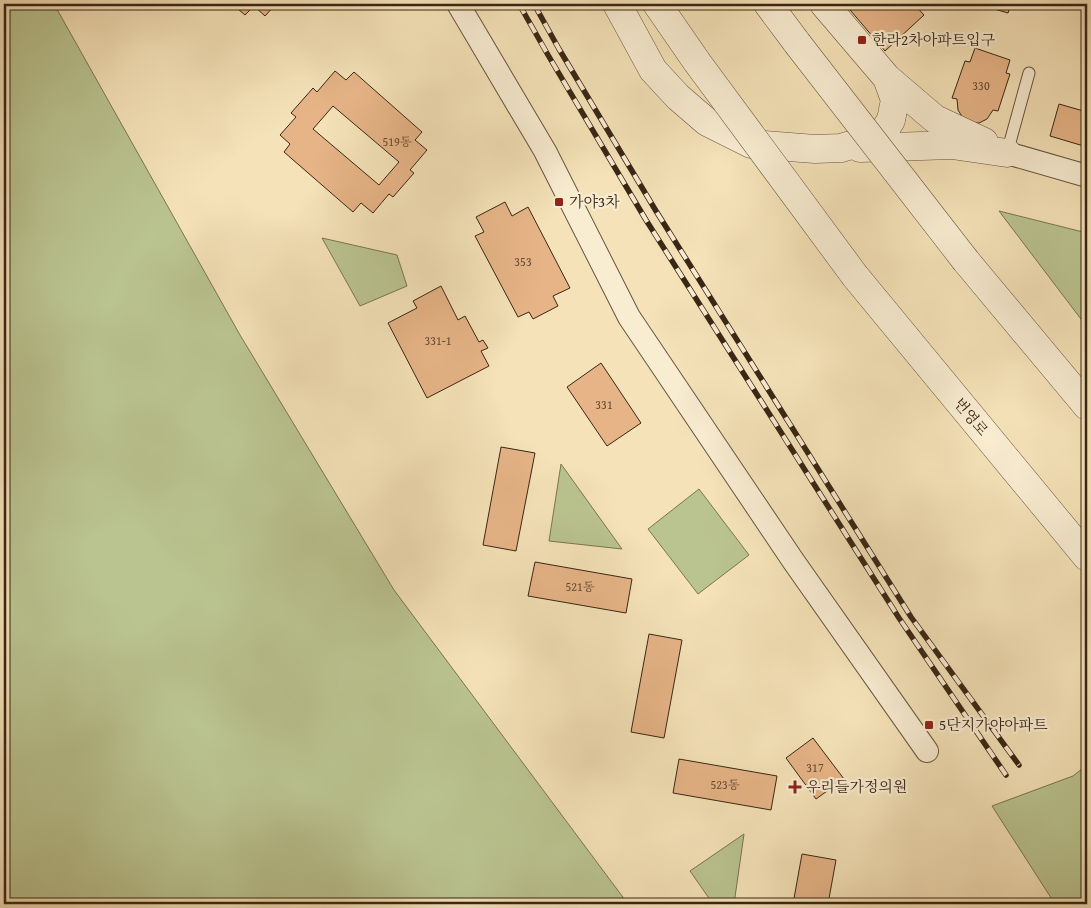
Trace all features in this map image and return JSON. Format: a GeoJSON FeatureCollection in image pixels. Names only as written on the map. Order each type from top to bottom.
{"type":"FeatureCollection","features":[{"type":"Feature","properties":{"kind":"street"},"geometry":{"type":"LineString","coordinates":[[458,4],[545,151],[629,317],[794,562],[927,751]]}},
{"type":"Feature","properties":{"kind":"street"},"geometry":{"type":"LineString","coordinates":[[617,4],[653,70],[678,97],[707,122],[751,144],[815,149],[952,145],[1008,153],[1087,176]]}},
{"type":"Feature","properties":{"kind":"street","name":"번영로"},"geometry":{"type":"LineString","coordinates":[[657,4],[697,62],[855,276],[1087,557]]}},
{"type":"Feature","properties":{"kind":"street"},"geometry":{"type":"LineString","coordinates":[[768,4],[966,261],[1087,406]]}},
{"type":"Feature","properties":{"kind":"street"},"geometry":{"type":"LineString","coordinates":[[824,4],[887,78],[935,119],[1008,153]]}},
{"type":"Feature","properties":{"kind":"street"},"geometry":{"type":"LineString","coordinates":[[841,148],[881,136],[891,120],[895,100],[887,78]]}},
{"type":"Feature","properties":{"kind":"lane"},"geometry":{"type":"LineString","coordinates":[[1008,153],[1029,73]]}},
{"type":"Feature","properties":{"kind":"green space"},"geometry":{"type":"Polygon","coordinates":[[[4,4],[54,4],[240,335],[394,590],[628,904],[4,904],[4,4]]]}},
{"type":"Feature","properties":{"kind":"green space"},"geometry":{"type":"Polygon","coordinates":[[[999,211],[1087,233],[1087,327],[999,211]]]}},
{"type":"Feature","properties":{"kind":"green space"},"geometry":{"type":"Polygon","coordinates":[[[322,238],[397,255],[407,286],[360,306],[322,238]]]}},
{"type":"Feature","properties":{"kind":"green space"},"geometry":{"type":"Polygon","coordinates":[[[561,464],[622,549],[549,541],[561,464]]]}},
{"type":"Feature","properties":{"kind":"green space"},"geometry":{"type":"Polygon","coordinates":[[[699,489],[749,555],[698,594],[648,529],[699,489]]]}},
{"type":"Feature","properties":{"kind":"green space"},"geometry":{"type":"Polygon","coordinates":[[[1087,765],[1087,904],[1055,904],[992,806],[1073,776],[1087,765]]]}},
{"type":"Feature","properties":{"kind":"green space"},"geometry":{"type":"Polygon","coordinates":[[[744,834],[734,904],[713,904],[690,871],[744,834]]]}},
{"type":"Feature","properties":{"kind":"building"},"geometry":{"type":"Polygon","coordinates":[[[232,4],[276,4],[265,16],[254,6],[245,15],[232,4]]]}},
{"type":"Feature","properties":{"kind":"building"},"geometry":{"type":"Polygon","coordinates":[[[845,4],[914,4],[924,15],[885,51],[845,4]]]}},
{"type":"Feature","properties":{"kind":"building"},"geometry":{"type":"Polygon","coordinates":[[[977,4],[1011,4],[1008,13],[977,4]]]}},
{"type":"Feature","properties":{"kind":"building"},"geometry":{"type":"Polygon","coordinates":[[[975,48],[1010,60],[1006,73],[1010,74],[998,111],[993,110],[987,119],[979,123],[970,123],[963,118],[958,110],[957,99],[952,98],[965,61],[970,62],[975,48]]]}},
{"type":"Feature","properties":{"kind":"building"},"geometry":{"type":"Polygon","coordinates":[[[335,71],[346,80],[354,72],[422,132],[415,140],[427,150],[410,170],[414,173],[393,197],[389,194],[373,213],[361,203],[353,212],[284,152],[290,144],[280,135],[296,117],[291,113],[313,88],[317,92],[335,71]],[[333,106],[313,129],[379,185],[399,162],[333,106]]]}},
{"type":"Feature","properties":{"kind":"building"},"geometry":{"type":"Polygon","coordinates":[[[1059,104],[1087,112],[1087,147],[1050,136],[1059,104]]]}},
{"type":"Feature","properties":{"kind":"building"},"geometry":{"type":"Polygon","coordinates":[[[505,202],[512,216],[528,207],[570,288],[553,296],[558,306],[533,319],[529,312],[518,317],[475,236],[484,232],[476,217],[505,202]]]}},
{"type":"Feature","properties":{"kind":"building"},"geometry":{"type":"Polygon","coordinates":[[[441,286],[458,320],[465,316],[479,342],[483,340],[488,348],[481,351],[489,366],[427,398],[388,323],[417,308],[413,301],[441,286]]]}},
{"type":"Feature","properties":{"kind":"building"},"geometry":{"type":"Polygon","coordinates":[[[601,363],[641,423],[607,446],[567,387],[601,363]]]}},
{"type":"Feature","properties":{"kind":"building"},"geometry":{"type":"Polygon","coordinates":[[[501,447],[535,453],[516,551],[483,545],[501,447]]]}},
{"type":"Feature","properties":{"kind":"building"},"geometry":{"type":"Polygon","coordinates":[[[535,562],[632,579],[626,613],[528,596],[535,562]]]}},
{"type":"Feature","properties":{"kind":"building"},"geometry":{"type":"Polygon","coordinates":[[[649,634],[682,640],[664,738],[631,732],[649,634]]]}},
{"type":"Feature","properties":{"kind":"building"},"geometry":{"type":"Polygon","coordinates":[[[813,738],[844,779],[816,799],[786,758],[813,738]]]}},
{"type":"Feature","properties":{"kind":"building"},"geometry":{"type":"Polygon","coordinates":[[[679,759],[777,776],[771,810],[673,793],[679,759]]]}},
{"type":"Feature","properties":{"kind":"building"},"geometry":{"type":"Polygon","coordinates":[[[802,854],[836,860],[828,904],[793,904],[802,854]]]}},
{"type":"Feature","properties":{"kind":"railway"},"geometry":{"type":"LineString","coordinates":[[519,4],[646,220],[899,618],[1006,775]]}},
{"type":"Feature","properties":{"kind":"railway"},"geometry":{"type":"LineString","coordinates":[[534,4],[656,211],[911,617],[1019,765]]}},
{"type":"Feature","properties":{"kind":"place","name":"한라2차아파트입구"},"geometry":{"type":"Point","coordinates":[862,40]}},
{"type":"Feature","properties":{"kind":"place","name":"가야3차"},"geometry":{"type":"Point","coordinates":[559,202]}},
{"type":"Feature","properties":{"kind":"place","name":"5단지가야아파트"},"geometry":{"type":"Point","coordinates":[929,725]}},
{"type":"Feature","properties":{"kind":"place","name":"우리들가정의원"},"geometry":{"type":"Point","coordinates":[795,787]}}]}
